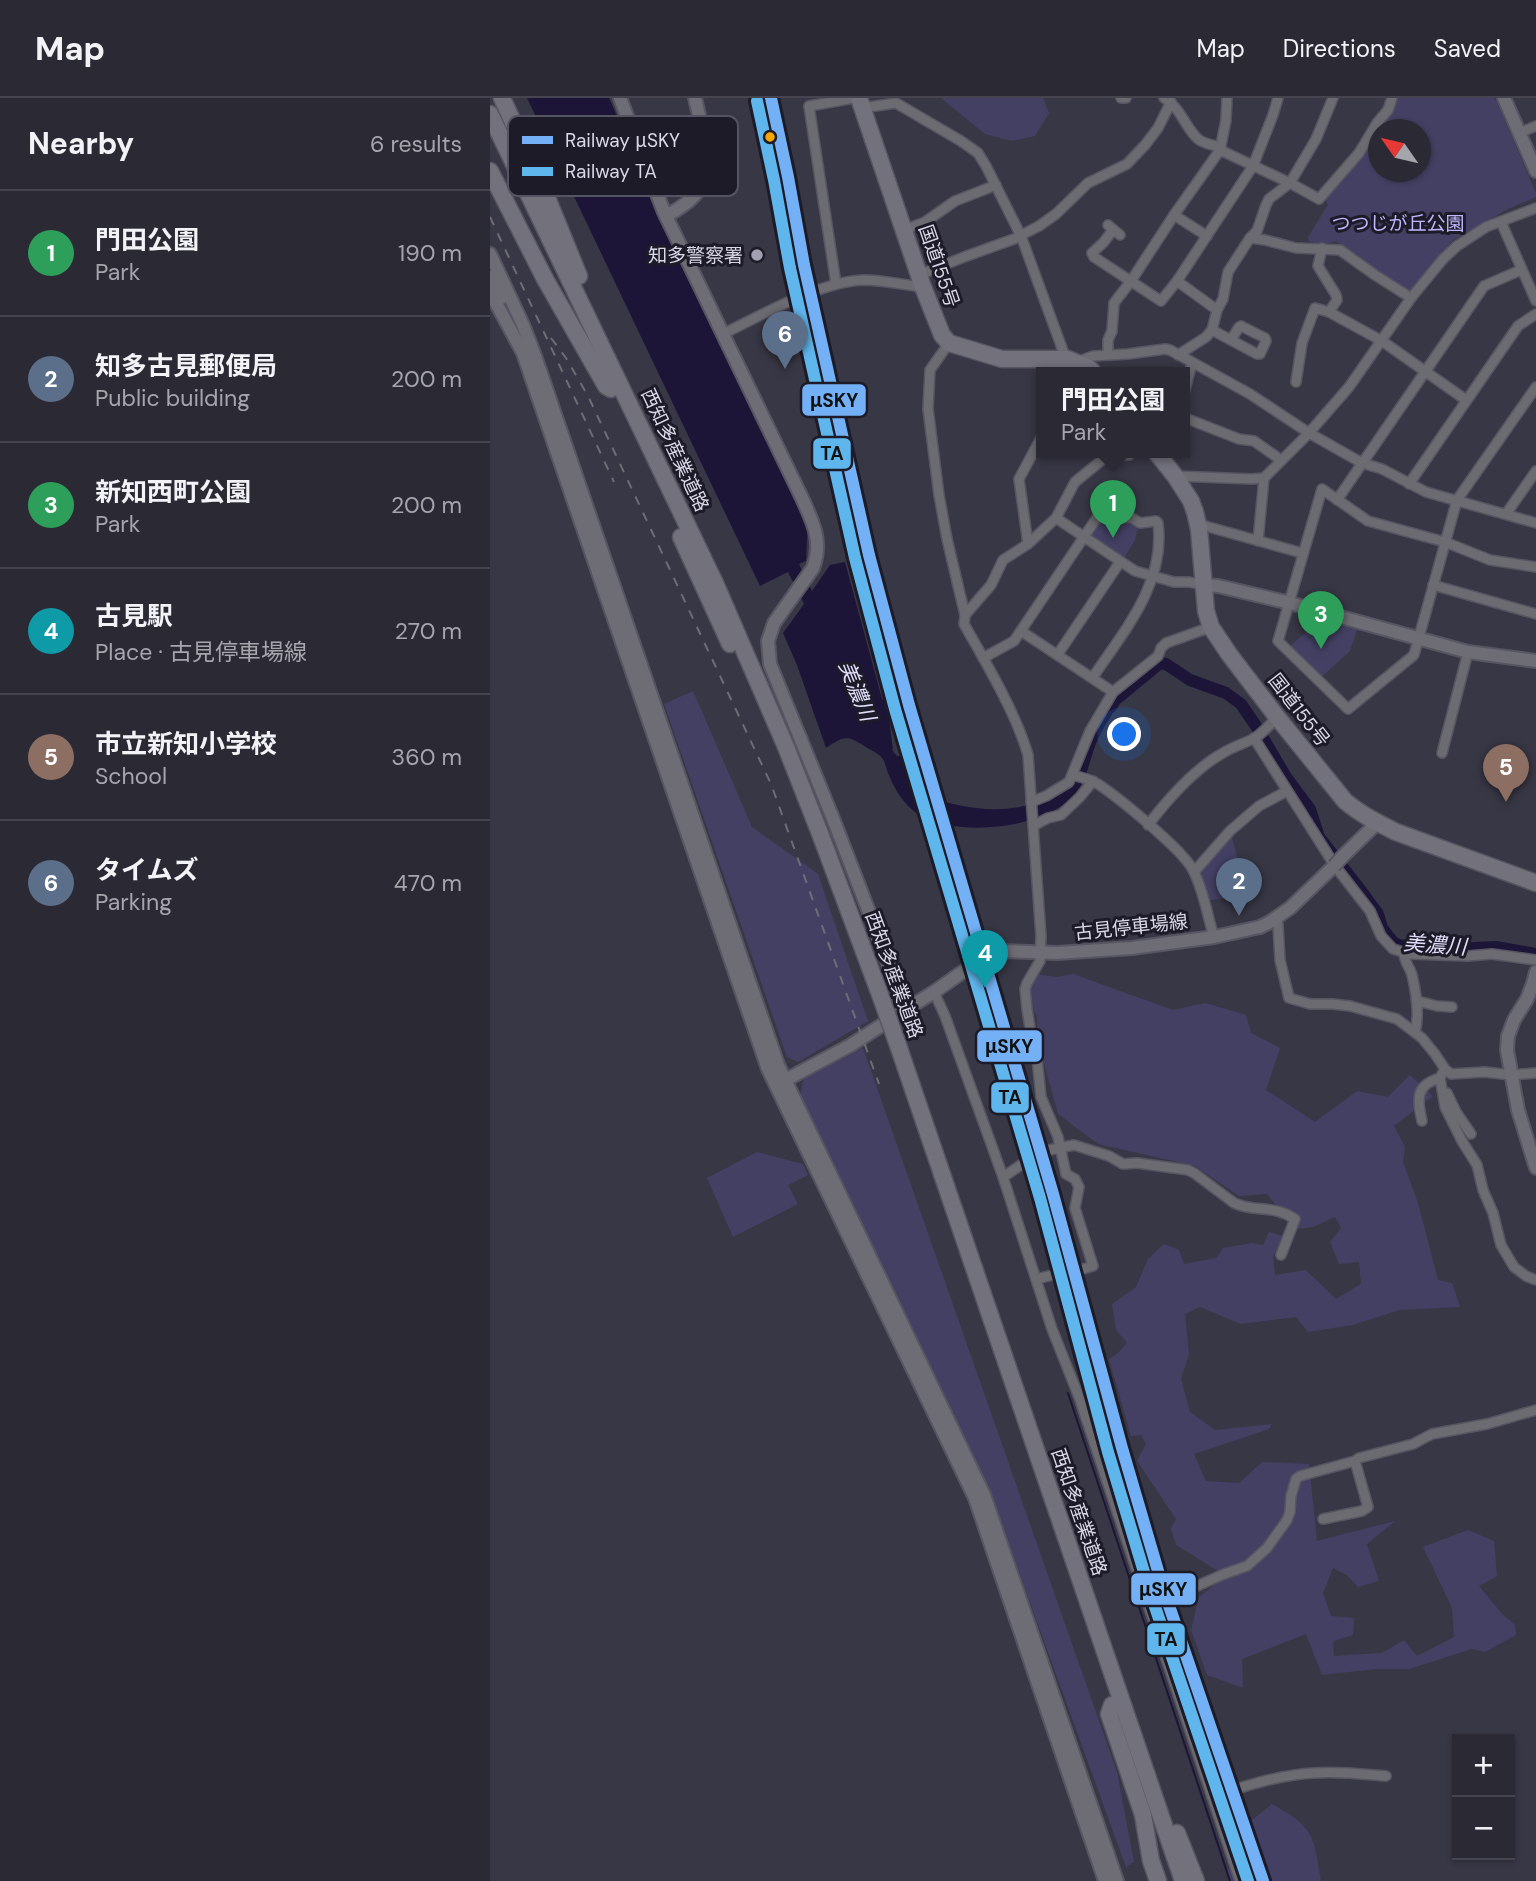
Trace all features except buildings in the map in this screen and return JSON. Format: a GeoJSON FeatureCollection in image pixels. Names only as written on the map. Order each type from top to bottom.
{"type":"FeatureCollection","features":[{"type":"Feature","properties":{"kind":"highway"},"geometry":{"type":"LineString","coordinates":[[502,98],[510,116]]}},
{"type":"Feature","properties":{"kind":"highway","name":"国道155号"},"geometry":{"type":"LineString","coordinates":[[858,101],[921,281],[942,335],[949,343]]}},
{"type":"Feature","properties":{"kind":"highway","name":"西知多産業道路"},"geometry":{"type":"LineString","coordinates":[[490,114],[508,152]]}},
{"type":"Feature","properties":{"kind":"highway","name":"西知多産業道路"},"geometry":{"type":"LineString","coordinates":[[490,139],[508,176]]}},
{"type":"Feature","properties":{"kind":"highway"},"geometry":{"type":"LineString","coordinates":[[490,172],[545,279],[606,386],[611,389]]}},
{"type":"Feature","properties":{"kind":"highway","name":"西知多産業道路"},"geometry":{"type":"LineString","coordinates":[[518,196],[668,508],[754,699],[878,1002]]}},
{"type":"Feature","properties":{"kind":"highway","name":"西知多産業道路"},"geometry":{"type":"LineString","coordinates":[[529,196],[715,583],[786,747],[821,836],[1172,1881]]}},
{"type":"Feature","properties":{"kind":"highway"},"geometry":{"type":"LineString","coordinates":[[546,196],[604,334],[643,418],[641,429]]}},
{"type":"Feature","properties":{"kind":"highway"},"geometry":{"type":"LineString","coordinates":[[949,343],[1002,359],[1069,364]]}},
{"type":"Feature","properties":{"kind":"highway","name":"国道155号"},"geometry":{"type":"LineString","coordinates":[[1161,458],[1191,501],[1198,524],[1206,611],[1210,627],[1272,722],[1354,809],[1377,823],[1420,841],[1536,883]]}},
{"type":"Feature","properties":{"kind":"highway","name":"西知多産業道路"},"geometry":{"type":"LineString","coordinates":[[894,1050],[1183,1881]]}},
{"type":"Feature","properties":{"kind":"highway"},"geometry":{"type":"LineString","coordinates":[[1112,1704],[1109,1714],[1143,1815],[1151,1861],[1158,1881]]}},
{"type":"Feature","properties":{"kind":"highway"},"geometry":{"type":"LineString","coordinates":[[1137,1746],[1144,1752],[1196,1881]]}},
{"type":"Feature","properties":{"kind":"street"},"geometry":{"type":"LineString","coordinates":[[620,98],[626,116]]}},
{"type":"Feature","properties":{"kind":"street"},"geometry":{"type":"LineString","coordinates":[[695,98],[699,116]]}},
{"type":"Feature","properties":{"kind":"street"},"geometry":{"type":"LineString","coordinates":[[1121,98],[1126,98]]}},
{"type":"Feature","properties":{"kind":"street"},"geometry":{"type":"LineString","coordinates":[[1108,354],[1114,303],[1220,148],[1227,98]]}},
{"type":"Feature","properties":{"kind":"street"},"geometry":{"type":"LineString","coordinates":[[1114,230],[1092,253],[1094,257],[1161,301],[1253,166],[1278,98]]}},
{"type":"Feature","properties":{"kind":"street"},"geometry":{"type":"LineString","coordinates":[[1178,355],[1212,330],[1223,299],[1228,272],[1257,231],[1262,211],[1269,199],[1290,183],[1316,139],[1333,98]]}},
{"type":"Feature","properties":{"kind":"street"},"geometry":{"type":"LineString","coordinates":[[723,334],[790,301],[836,284],[867,280],[921,281],[1021,236],[1055,214],[1088,183],[1126,164],[1146,145],[1157,128],[1167,100],[1176,107],[1201,142],[1220,148],[1319,199],[1359,153],[1388,110],[1392,98]]}},
{"type":"Feature","properties":{"kind":"street"},"geometry":{"type":"LineString","coordinates":[[1504,98],[1536,171]]}},
{"type":"Feature","properties":{"kind":"street"},"geometry":{"type":"LineString","coordinates":[[836,284],[808,102],[896,103],[978,153],[1021,236],[1069,364],[1093,356],[1165,349],[1250,394],[1309,433],[1362,463],[1382,469],[1426,492],[1536,523]]}},
{"type":"Feature","properties":{"kind":"street"},"geometry":{"type":"LineString","coordinates":[[1519,133],[1536,126]]}},
{"type":"Feature","properties":{"kind":"street"},"geometry":{"type":"LineString","coordinates":[[904,230],[925,222],[955,201],[996,185]]}},
{"type":"Feature","properties":{"kind":"street"},"geometry":{"type":"LineString","coordinates":[[658,196],[813,523],[818,543],[817,558],[769,634],[770,664],[832,816],[905,1010]]}},
{"type":"Feature","properties":{"kind":"street"},"geometry":{"type":"LineString","coordinates":[[666,216],[695,196]]}},
{"type":"Feature","properties":{"kind":"street"},"geometry":{"type":"LineString","coordinates":[[1258,541],[1264,478],[1309,433],[1349,387],[1411,298],[1443,259],[1477,232],[1536,208]]}},
{"type":"Feature","properties":{"kind":"street"},"geometry":{"type":"LineString","coordinates":[[1174,215],[1207,236]]}},
{"type":"Feature","properties":{"kind":"street"},"geometry":{"type":"LineString","coordinates":[[1501,222],[1536,301]]}},
{"type":"Feature","properties":{"kind":"street"},"geometry":{"type":"LineString","coordinates":[[1250,239],[1296,248],[1340,250],[1411,298]]}},
{"type":"Feature","properties":{"kind":"street"},"geometry":{"type":"LineString","coordinates":[[1322,248],[1318,266],[1337,300],[1329,312]]}},
{"type":"Feature","properties":{"kind":"street"},"geometry":{"type":"LineString","coordinates":[[490,254],[526,332],[780,1083],[975,1498],[1105,1881]]}},
{"type":"Feature","properties":{"kind":"street"},"geometry":{"type":"LineString","coordinates":[[490,269],[526,332]]}},
{"type":"Feature","properties":{"kind":"street"},"geometry":{"type":"LineString","coordinates":[[1337,500],[1484,286],[1521,270]]}},
{"type":"Feature","properties":{"kind":"street"},"geometry":{"type":"LineString","coordinates":[[490,277],[509,312],[768,1069],[780,1083],[984,1495],[1117,1881]]}},
{"type":"Feature","properties":{"kind":"street"},"geometry":{"type":"LineString","coordinates":[[1177,281],[1217,310]]}},
{"type":"Feature","properties":{"kind":"street"},"geometry":{"type":"LineString","coordinates":[[490,292],[523,353]]}},
{"type":"Feature","properties":{"kind":"street"},"geometry":{"type":"LineString","coordinates":[[1296,382],[1302,343],[1315,308],[1329,312],[1382,341],[1466,400]]}},
{"type":"Feature","properties":{"kind":"street"},"geometry":{"type":"LineString","coordinates":[[1409,484],[1518,326],[1536,314]]}},
{"type":"Feature","properties":{"kind":"street"},"geometry":{"type":"LineString","coordinates":[[1212,330],[1231,340]]}},
{"type":"Feature","properties":{"kind":"street"},"geometry":{"type":"LineString","coordinates":[[949,343],[930,370],[928,409],[939,495],[965,615],[964,624],[983,658],[1028,755],[1040,909],[1040,961],[1025,989],[1027,1009],[1036,1048],[1041,1097],[1061,1148],[1066,1174],[1075,1179],[1079,1187],[1075,1208],[1093,1266],[1036,1279]]}},
{"type":"Feature","properties":{"kind":"street"},"geometry":{"type":"LineString","coordinates":[[1190,371],[1192,363]]}},
{"type":"Feature","properties":{"kind":"street"},"geometry":{"type":"LineString","coordinates":[[1536,387],[1457,500],[1446,542],[1418,639],[1414,656],[1348,709],[1278,641],[1322,489],[1368,521],[1446,542],[1490,560],[1536,567]]}},
{"type":"Feature","properties":{"kind":"street"},"geometry":{"type":"LineString","coordinates":[[1190,420],[1239,439],[1254,441],[1281,460]]}},
{"type":"Feature","properties":{"kind":"street"},"geometry":{"type":"LineString","coordinates":[[1028,544],[1018,479],[1036,447]]}},
{"type":"Feature","properties":{"kind":"street"},"geometry":{"type":"LineString","coordinates":[[965,615],[990,585],[1003,560],[1028,544],[1056,518],[1075,482],[1106,458]]}},
{"type":"Feature","properties":{"kind":"street"},"geometry":{"type":"LineString","coordinates":[[1506,514],[1536,471]]}},
{"type":"Feature","properties":{"kind":"street"},"geometry":{"type":"LineString","coordinates":[[1175,476],[1264,478]]}},
{"type":"Feature","properties":{"kind":"street"},"geometry":{"type":"LineString","coordinates":[[983,658],[1014,641],[1098,516],[1132,518],[1140,523],[1156,521],[1159,537],[1148,592],[1093,677]]}},
{"type":"Feature","properties":{"kind":"street"},"geometry":{"type":"LineString","coordinates":[[1056,518],[1135,571],[1174,582],[1219,586],[1290,603],[1468,652],[1536,662]]}},
{"type":"Feature","properties":{"kind":"street"},"geometry":{"type":"LineString","coordinates":[[1198,524],[1302,553]]}},
{"type":"Feature","properties":{"kind":"street"},"geometry":{"type":"LineString","coordinates":[[1058,654],[1120,562]]}},
{"type":"Feature","properties":{"kind":"street"},"geometry":{"type":"LineString","coordinates":[[1433,585],[1536,614]]}},
{"type":"Feature","properties":{"kind":"street"},"geometry":{"type":"LineString","coordinates":[[1031,802],[1063,787],[1073,775],[1090,731],[1113,692],[1158,656],[1166,643],[1210,627]]}},
{"type":"Feature","properties":{"kind":"street"},"geometry":{"type":"LineString","coordinates":[[1021,631],[1113,692]]}},
{"type":"Feature","properties":{"kind":"street"},"geometry":{"type":"LineString","coordinates":[[1442,753],[1468,652]]}},
{"type":"Feature","properties":{"kind":"street"},"geometry":{"type":"LineString","coordinates":[[1148,825],[1202,766],[1223,752],[1254,738],[1272,722]]}},
{"type":"Feature","properties":{"kind":"street"},"geometry":{"type":"LineString","coordinates":[[1254,738],[1287,791],[1370,911],[1384,940],[1393,949],[1404,953],[1468,956],[1492,954],[1536,960]]}},
{"type":"Feature","properties":{"kind":"street"},"geometry":{"type":"LineString","coordinates":[[1073,775],[1090,780],[1148,825],[1190,864],[1214,937]]}},
{"type":"Feature","properties":{"kind":"street"},"geometry":{"type":"LineString","coordinates":[[1033,826],[1061,815],[1075,803],[1090,780]]}},
{"type":"Feature","properties":{"kind":"street"},"geometry":{"type":"LineString","coordinates":[[1194,872],[1230,831],[1259,806],[1287,791]]}},
{"type":"Feature","properties":{"kind":"street","name":"古見停車場線"},"geometry":{"type":"LineString","coordinates":[[780,1083],[851,1045],[988,954],[1003,951],[1093,952],[1214,937],[1261,927],[1290,908],[1377,823]]}},
{"type":"Feature","properties":{"kind":"street"},"geometry":{"type":"LineString","coordinates":[[1276,918],[1280,960],[1289,998],[1310,1004],[1350,1006],[1397,1020],[1415,1032],[1435,1054],[1445,1075],[1447,1095],[1471,1134]]}},
{"type":"Feature","properties":{"kind":"street"},"geometry":{"type":"LineString","coordinates":[[1404,953],[1417,1001],[1415,1032]]}},
{"type":"Feature","properties":{"kind":"street"},"geometry":{"type":"LineString","coordinates":[[1536,972],[1508,1036],[1507,1050],[1518,1110],[1536,1168]]}},
{"type":"Feature","properties":{"kind":"street"},"geometry":{"type":"LineString","coordinates":[[934,992],[1003,1177],[1052,1329],[1079,1397],[1240,1881]]}},
{"type":"Feature","properties":{"kind":"street"},"geometry":{"type":"LineString","coordinates":[[1417,1001],[1452,1007]]}},
{"type":"Feature","properties":{"kind":"street"},"geometry":{"type":"LineString","coordinates":[[1444,1073],[1446,1107],[1477,1165],[1501,1245],[1514,1267],[1536,1280]]}},
{"type":"Feature","properties":{"kind":"street"},"geometry":{"type":"LineString","coordinates":[[1422,1121],[1419,1095],[1426,1084],[1444,1073],[1536,1073]]}},
{"type":"Feature","properties":{"kind":"street"},"geometry":{"type":"LineString","coordinates":[[1003,1177],[1036,1155],[1074,1145],[1127,1165],[1137,1163],[1188,1170],[1241,1207],[1283,1211],[1294,1219],[1281,1255]]}},
{"type":"Feature","properties":{"kind":"street"},"geometry":{"type":"LineString","coordinates":[[1143,1591],[1172,1586],[1199,1586],[1247,1566],[1267,1548],[1287,1520],[1294,1484],[1300,1476],[1413,1444],[1432,1434],[1487,1424],[1536,1410]]}},
{"type":"Feature","properties":{"kind":"street"},"geometry":{"type":"LineString","coordinates":[[1323,1519],[1362,1511],[1368,1507],[1355,1461]]}},
{"type":"Feature","properties":{"kind":"street"},"geometry":{"type":"LineString","coordinates":[[1212,1797],[1251,1784],[1312,1773],[1386,1776]]}},
{"type":"Feature","properties":{"kind":"green space"},"geometry":{"type":"Polygon","coordinates":[[[941,98],[1043,98],[1049,113],[1035,136],[1012,141],[985,134],[941,98]]]}},
{"type":"Feature","properties":{"kind":"green space","name":"つつじが丘公園"},"geometry":{"type":"Polygon","coordinates":[[[1396,98],[1495,98],[1536,193],[1536,197],[1508,209],[1453,240],[1409,292],[1378,273],[1336,241],[1322,245],[1309,241],[1308,237],[1328,205],[1325,197],[1368,146],[1368,182],[1431,182],[1431,119],[1384,119],[1396,98]]]}},
{"type":"Feature","properties":{"kind":"green space"},"geometry":{"type":"Polygon","coordinates":[[[1099,521],[1124,522],[1138,526],[1135,540],[1123,560],[1088,536],[1099,521]]]}},
{"type":"Feature","properties":{"kind":"green space"},"geometry":{"type":"Polygon","coordinates":[[[1313,616],[1357,630],[1350,651],[1318,680],[1289,647],[1306,632],[1313,616]]]}},
{"type":"Feature","properties":{"kind":"green space"},"geometry":{"type":"Polygon","coordinates":[[[693,691],[752,827],[818,874],[868,1021],[798,1062],[787,1057],[664,704],[693,691]]]}},
{"type":"Feature","properties":{"kind":"green space"},"geometry":{"type":"Polygon","coordinates":[[[1230,831],[1248,895],[1204,901],[1194,872],[1230,831]]]}},
{"type":"Feature","properties":{"kind":"green space"},"geometry":{"type":"Polygon","coordinates":[[[1036,974],[1056,977],[1073,974],[1173,1010],[1205,1003],[1246,1015],[1251,1033],[1280,1048],[1266,1090],[1315,1122],[1357,1091],[1388,1097],[1410,1075],[1433,1096],[1394,1126],[1405,1147],[1403,1162],[1418,1203],[1438,1280],[1452,1283],[1460,1307],[1400,1310],[1352,1325],[1308,1332],[1296,1317],[1241,1324],[1200,1307],[1185,1314],[1189,1354],[1181,1379],[1190,1412],[1215,1430],[1272,1424],[1269,1429],[1194,1454],[1206,1481],[1239,1483],[1262,1462],[1309,1464],[1317,1541],[1395,1521],[1367,1544],[1379,1581],[1358,1587],[1348,1576],[1333,1568],[1323,1593],[1331,1616],[1354,1618],[1353,1635],[1333,1641],[1334,1656],[1382,1653],[1404,1640],[1417,1656],[1454,1637],[1452,1608],[1423,1547],[1468,1530],[1494,1541],[1497,1576],[1479,1586],[1515,1625],[1516,1635],[1485,1652],[1472,1649],[1409,1669],[1376,1669],[1322,1675],[1306,1634],[1242,1659],[1243,1688],[1207,1675],[1191,1630],[1199,1597],[1226,1576],[1176,1545],[1171,1529],[1176,1519],[1137,1461],[1146,1444],[1141,1435],[1131,1436],[1109,1359],[1127,1343],[1116,1330],[1112,1304],[1136,1287],[1148,1259],[1164,1244],[1179,1250],[1184,1264],[1216,1258],[1223,1248],[1252,1243],[1263,1245],[1269,1232],[1283,1236],[1273,1257],[1275,1275],[1306,1270],[1336,1299],[1361,1284],[1359,1262],[1339,1264],[1330,1242],[1341,1228],[1335,1217],[1313,1227],[1295,1229],[1267,1194],[1239,1196],[1195,1166],[1098,1144],[1058,1114],[1038,1041],[1037,1016],[1023,994],[1036,974]]]}},
{"type":"Feature","properties":{"kind":"green space"},"geometry":{"type":"Polygon","coordinates":[[[863,1048],[1117,1772],[1134,1862],[1126,1867],[987,1484],[799,1100],[804,1078],[863,1048]]]}},
{"type":"Feature","properties":{"kind":"green space"},"geometry":{"type":"Polygon","coordinates":[[[757,1152],[803,1164],[808,1175],[788,1185],[798,1204],[733,1237],[707,1178],[757,1152]]]}},
{"type":"Feature","properties":{"kind":"green space"},"geometry":{"type":"Polygon","coordinates":[[[1272,1804],[1296,1819],[1310,1834],[1321,1881],[1230,1881],[1227,1873],[1252,1820],[1272,1804]]]}},
{"type":"Feature","properties":{"kind":"water"},"geometry":{"type":"Polygon","coordinates":[[[527,98],[609,98],[617,116],[536,116],[527,98]]]}},
{"type":"Feature","properties":{"kind":"water"},"geometry":{"type":"Polygon","coordinates":[[[574,196],[654,196],[808,519],[806,561],[799,564],[812,591],[830,565],[845,562],[882,699],[887,703],[892,750],[897,756],[928,757],[932,765],[928,769],[933,788],[930,797],[962,806],[996,809],[1030,805],[1045,799],[1073,780],[1095,730],[1118,694],[1122,697],[1098,739],[1080,787],[1062,806],[1022,822],[998,826],[952,826],[932,820],[915,812],[902,799],[890,779],[883,759],[876,753],[848,738],[826,748],[783,633],[804,604],[788,572],[760,586],[574,196]]]}},
{"type":"Feature","properties":{"kind":"waterway","name":"美濃川"},"geometry":{"type":"LineString","coordinates":[[1111,707],[1115,700],[1160,663],[1190,680],[1226,693],[1241,704],[1256,726],[1286,777],[1310,809],[1319,837],[1378,914],[1382,928],[1393,942],[1418,948],[1496,947],[1536,954]]}},
{"type":"Feature","properties":{"kind":"waterway"},"geometry":{"type":"LineString","coordinates":[[1068,1393],[1230,1881]]}},
{"type":"Feature","properties":{"kind":"railway"},"geometry":{"type":"LineString","coordinates":[[490,217],[614,482]]}},
{"type":"Feature","properties":{"kind":"railway"},"geometry":{"type":"LineString","coordinates":[[551,338],[588,396],[771,784],[879,1084]]}},
{"type":"Feature","properties":{"kind":"rail line","name":"μSKY"},"geometry":{"type":"LineString","coordinates":[[771,98],[804,265],[869,555],[909,705],[1053,1194],[1163,1588],[1263,1881]]}},
{"type":"Feature","properties":{"kind":"rail line","name":"TA"},"geometry":{"type":"LineString","coordinates":[[757,101],[790,268],[855,558],[895,709],[1040,1198],[1108,1452],[1150,1592],[1248,1881]]}},
{"type":"Feature","properties":{"kind":"place","name":"知多警察署"},"geometry":{"type":"Point","coordinates":[757,255]}},
{"type":"Feature","properties":{"kind":"place","name":"タイムズ"},"geometry":{"type":"Point","coordinates":[785,369]}},
{"type":"Feature","properties":{"kind":"place","name":"門田公園"},"geometry":{"type":"Point","coordinates":[1113,538]}},
{"type":"Feature","properties":{"kind":"place","name":"新知西町公園"},"geometry":{"type":"Point","coordinates":[1321,649]}},
{"type":"Feature","properties":{"kind":"place","name":"市立新知小学校"},"geometry":{"type":"Point","coordinates":[1506,802]}},
{"type":"Feature","properties":{"kind":"place","name":"知多古見郵便局"},"geometry":{"type":"Point","coordinates":[1239,916]}},
{"type":"Feature","properties":{"kind":"place","name":"古見駅"},"geometry":{"type":"Point","coordinates":[985,988]}}]}
